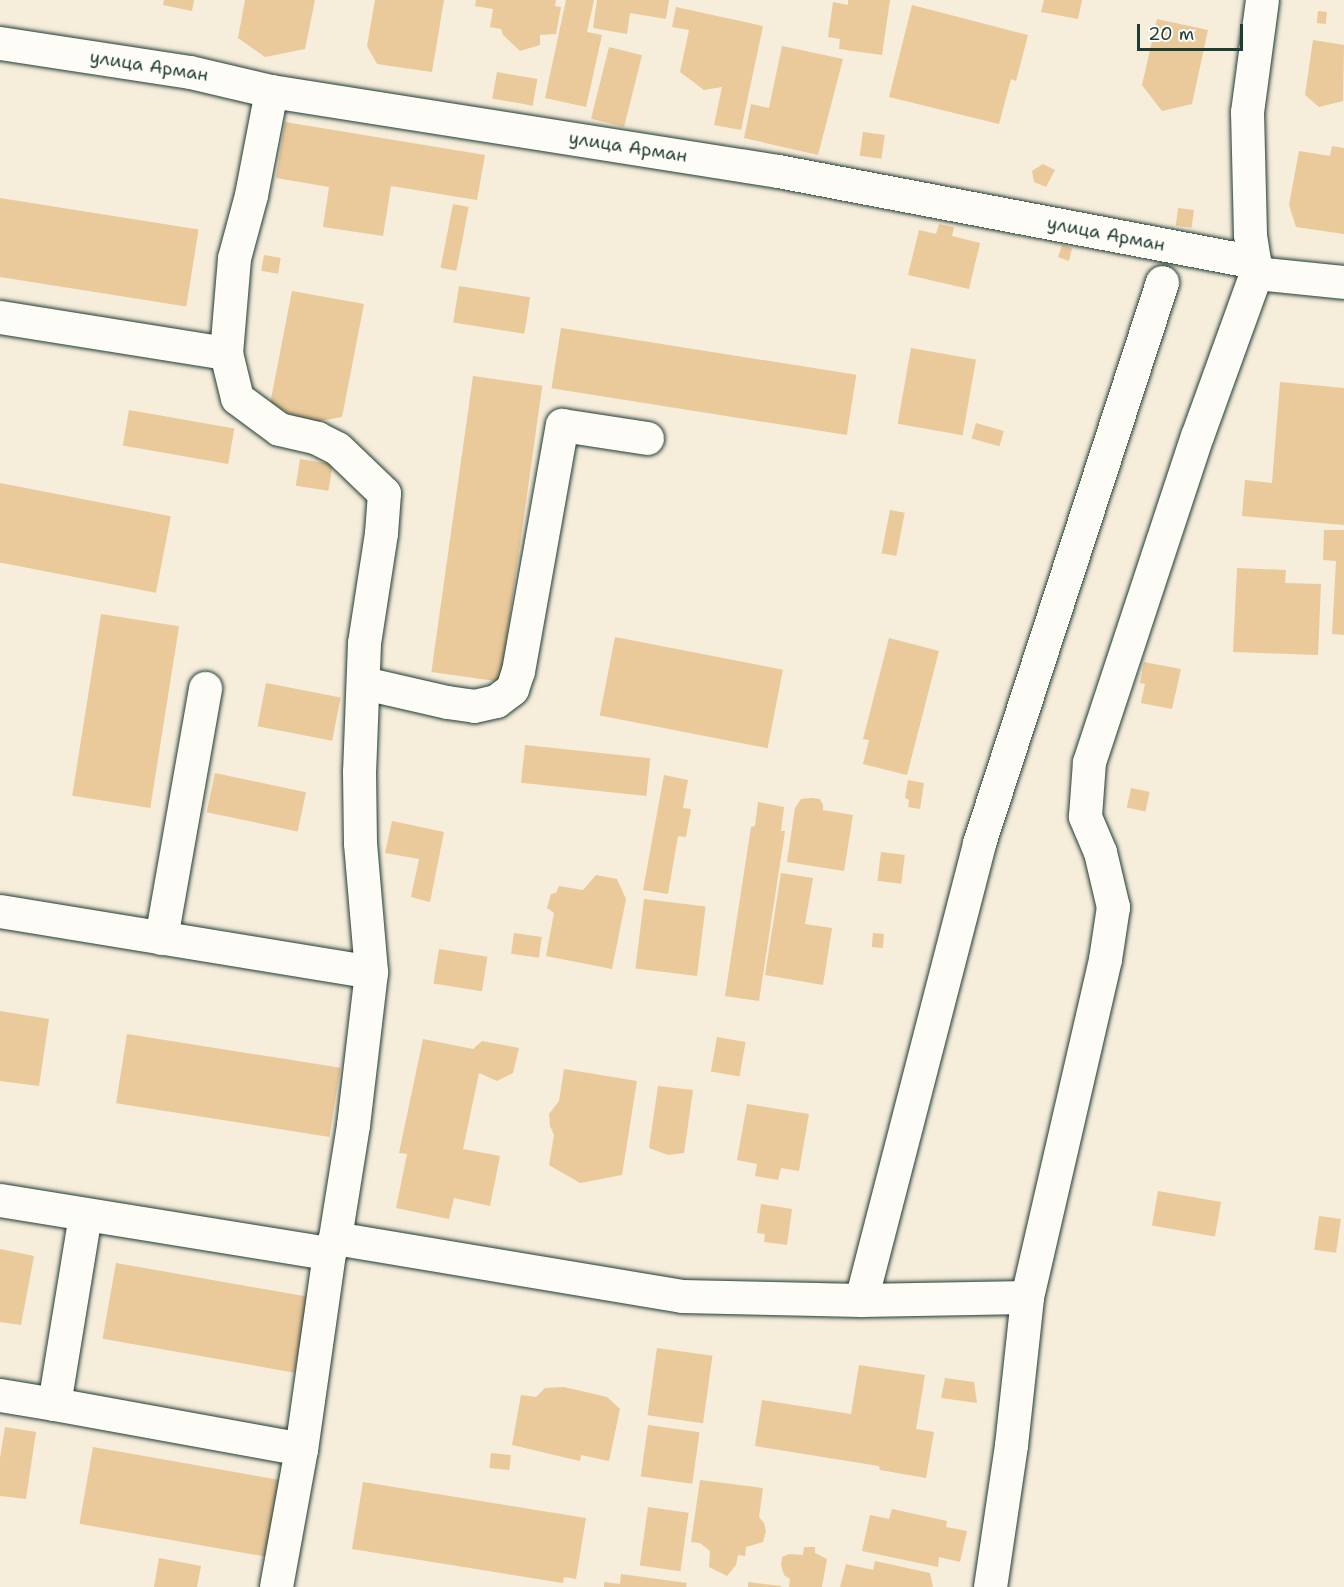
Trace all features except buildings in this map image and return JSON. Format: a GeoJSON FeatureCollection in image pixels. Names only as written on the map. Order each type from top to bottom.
{"type":"FeatureCollection","features":[{"type":"Feature","properties":{"kind":"street"},"geometry":{"type":"LineString","coordinates":[[990,1587],[1011,1445],[1026,1297],[1105,959],[1113,908],[1100,852],[1085,816],[1089,762],[1255,268],[1250,234],[1247,112],[1262,0]]}},
{"type":"Feature","properties":{"kind":"street","name":"улица Арман"},"geometry":{"type":"LineString","coordinates":[[0,43],[190,72],[271,91],[778,171],[1255,268],[1344,282]]}},
{"type":"Feature","properties":{"kind":"street"},"geometry":{"type":"LineString","coordinates":[[271,91],[251,195],[234,258],[226,353],[237,398],[279,429],[317,438],[337,448],[384,493],[381,534],[364,643],[359,771],[360,843],[371,972],[353,1125],[301,1449],[276,1587]]}},
{"type":"Feature","properties":{"kind":"street"},"geometry":{"type":"LineString","coordinates":[[861,1300],[979,843],[1162,282]]}},
{"type":"Feature","properties":{"kind":"street"},"geometry":{"type":"LineString","coordinates":[[0,316],[226,353]]}},
{"type":"Feature","properties":{"kind":"street"},"geometry":{"type":"LineString","coordinates":[[364,683],[474,706],[496,701],[512,689],[518,671],[562,425],[647,438]]}},
{"type":"Feature","properties":{"kind":"street"},"geometry":{"type":"LineString","coordinates":[[160,938],[205,688]]}},
{"type":"Feature","properties":{"kind":"street"},"geometry":{"type":"LineString","coordinates":[[0,911],[371,972]]}},
{"type":"Feature","properties":{"kind":"street"},"geometry":{"type":"LineString","coordinates":[[0,1200],[85,1215],[332,1246],[682,1296],[861,1300],[1026,1297]]}},
{"type":"Feature","properties":{"kind":"street"},"geometry":{"type":"LineString","coordinates":[[54,1404],[85,1215]]}},
{"type":"Feature","properties":{"kind":"street"},"geometry":{"type":"LineString","coordinates":[[0,1395],[301,1449]]}}]}
